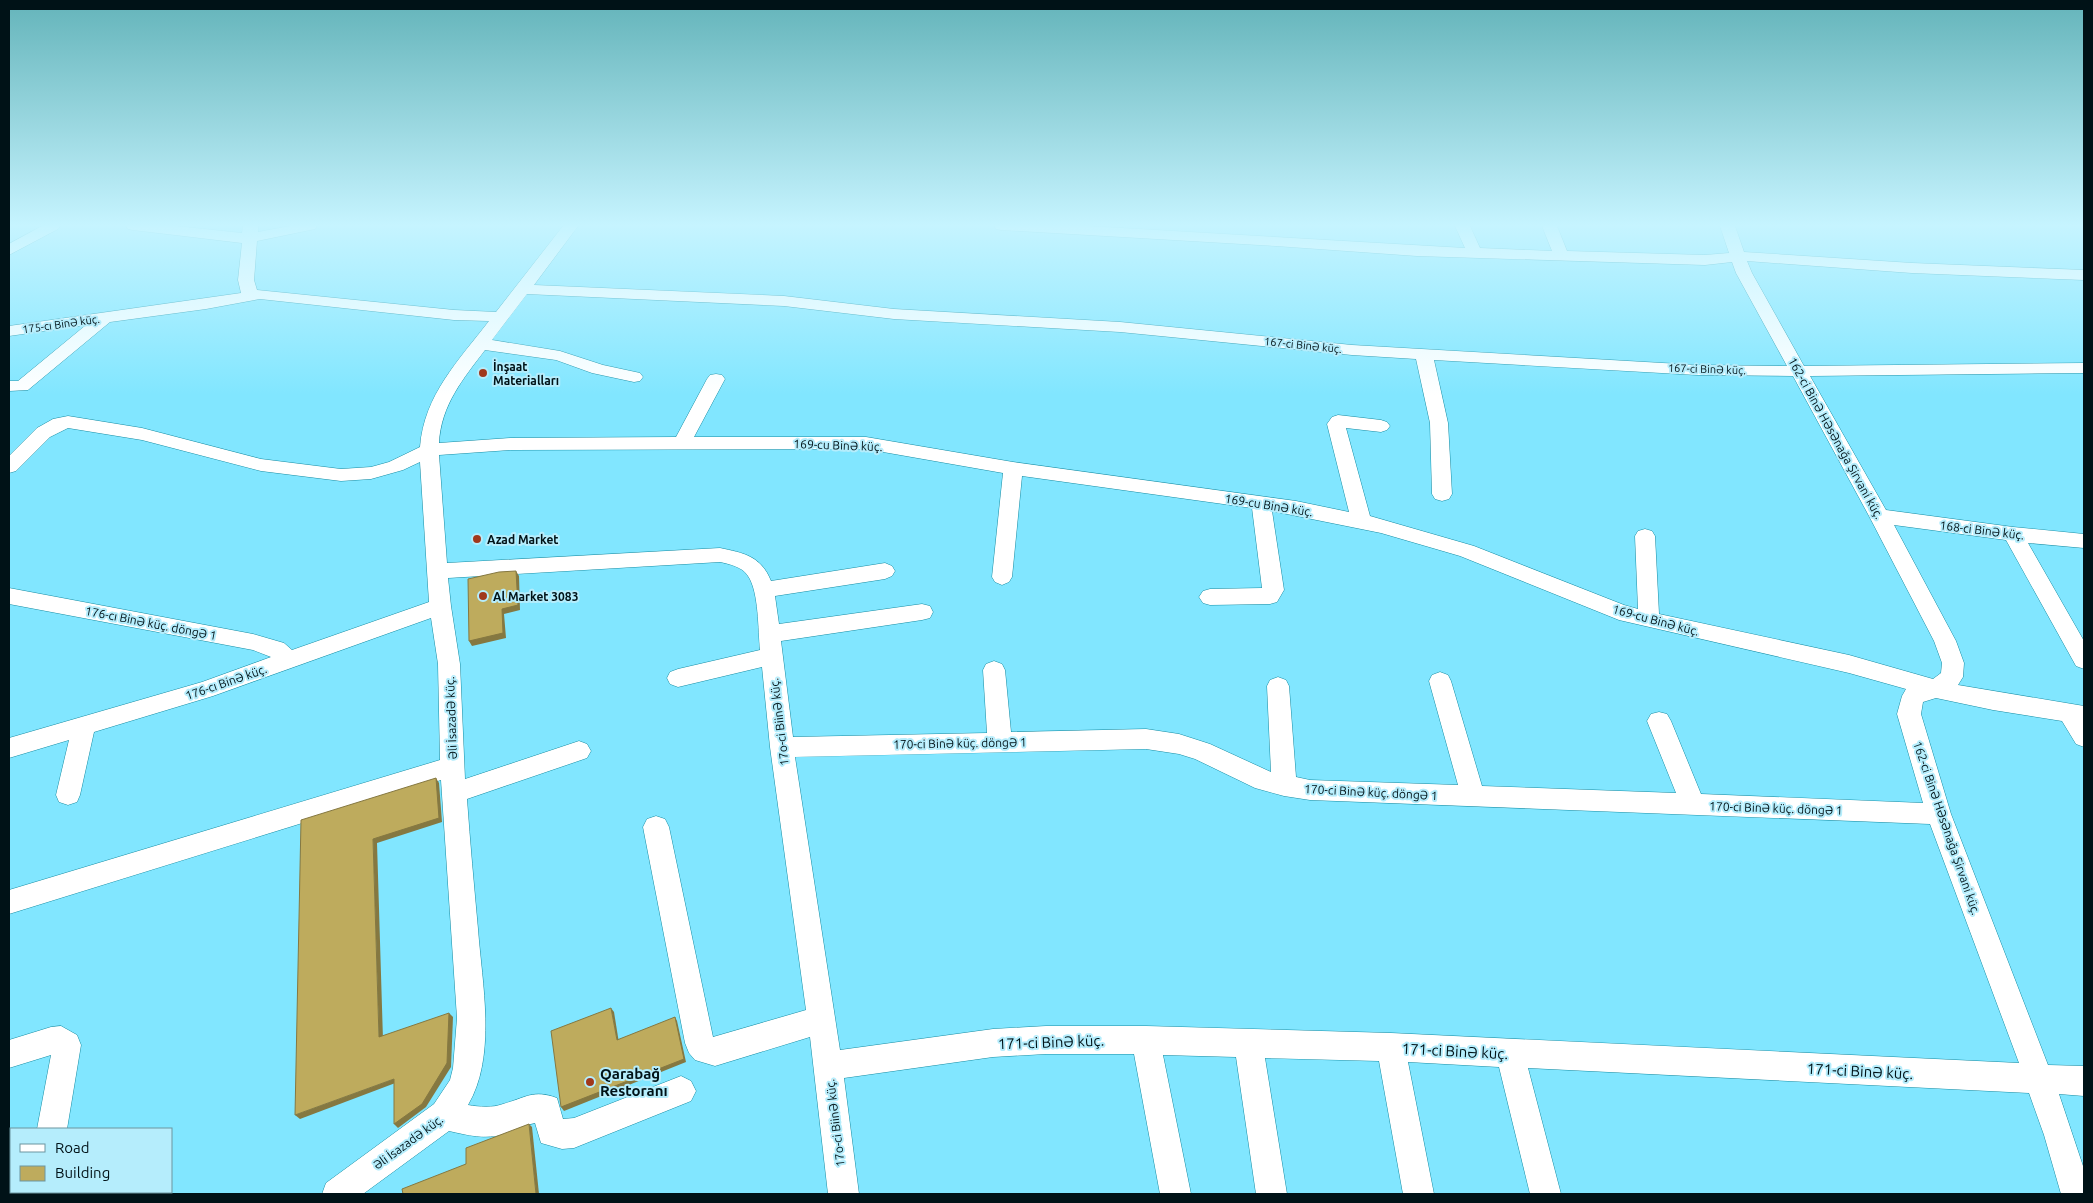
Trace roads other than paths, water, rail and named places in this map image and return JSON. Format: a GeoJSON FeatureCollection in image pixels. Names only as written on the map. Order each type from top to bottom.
{"type":"FeatureCollection","features":[{"type":"Feature","properties":{"kind":"street"},"geometry":{"type":"LineString","coordinates":[[247,282],[250,295]]}},
{"type":"Feature","properties":{"kind":"street","name":"Əli İsazadə küç."},"geometry":{"type":"LineString","coordinates":[[336,1194],[445,1115],[462,1087],[468,1068],[470,1018],[452,766],[449,664],[440,606],[429,450],[430,435],[440,400],[454,378],[528,282]]}},
{"type":"Feature","properties":{"kind":"street","name":"162-ci Binə Həsənağa Şirvani küç."},"geometry":{"type":"LineString","coordinates":[[1749,282],[1946,640],[1953,663],[1952,677],[1936,689],[1913,696],[1909,714],[1939,814],[2039,1079],[2059,1135],[2076,1194]]}},
{"type":"Feature","properties":{"kind":"street","name":"167-ci Binə küç."},"geometry":{"type":"LineString","coordinates":[[522,290],[807,303],[894,314],[1064,323],[1352,350],[1697,370],[2081,371]]}},
{"type":"Feature","properties":{"kind":"street","name":"175-cı Binə küç."},"geometry":{"type":"LineString","coordinates":[[9,331],[206,304],[250,295],[272,295],[454,315],[500,317]]}},
{"type":"Feature","properties":{"kind":"street"},"geometry":{"type":"LineString","coordinates":[[9,386],[22,386],[104,318]]}},
{"type":"Feature","properties":{"kind":"street"},"geometry":{"type":"LineString","coordinates":[[480,344],[560,356],[598,369],[634,377]]}},
{"type":"Feature","properties":{"kind":"street"},"geometry":{"type":"LineString","coordinates":[[1424,355],[1439,423],[1442,494]]}},
{"type":"Feature","properties":{"kind":"street"},"geometry":{"type":"LineString","coordinates":[[682,443],[716,379]]}},
{"type":"Feature","properties":{"kind":"street"},"geometry":{"type":"LineString","coordinates":[[1361,521],[1336,424],[1338,421],[1381,426]]}},
{"type":"Feature","properties":{"kind":"street"},"geometry":{"type":"LineString","coordinates":[[9,467],[46,430],[59,422],[142,434],[261,464],[342,475],[371,473],[396,466],[429,450]]}},
{"type":"Feature","properties":{"kind":"street","name":"169-cu Binə küç."},"geometry":{"type":"LineString","coordinates":[[429,450],[510,444],[866,443],[1013,468],[1261,503],[1361,521],[1443,542],[1619,612],[1649,620],[1849,664],[1936,689],[1994,701],[2076,713]]}},
{"type":"Feature","properties":{"kind":"street"},"geometry":{"type":"LineString","coordinates":[[1002,577],[1013,468]]}},
{"type":"Feature","properties":{"kind":"street"},"geometry":{"type":"LineString","coordinates":[[1210,597],[1270,596],[1273,590],[1261,503]]}},
{"type":"Feature","properties":{"kind":"street","name":"168-ci Binə küç."},"geometry":{"type":"LineString","coordinates":[[1879,516],[2014,534],[2084,540]]}},
{"type":"Feature","properties":{"kind":"street"},"geometry":{"type":"LineString","coordinates":[[2014,534],[2084,660]]}},
{"type":"Feature","properties":{"kind":"street"},"geometry":{"type":"LineString","coordinates":[[1645,536],[1649,620]]}},
{"type":"Feature","properties":{"kind":"street","name":"17o-ci Biinə küç."},"geometry":{"type":"LineString","coordinates":[[438,571],[720,555],[738,559],[753,568],[764,590],[782,747],[828,1066],[843,1194]]}},
{"type":"Feature","properties":{"kind":"street"},"geometry":{"type":"LineString","coordinates":[[764,590],[885,571]]}},
{"type":"Feature","properties":{"kind":"street","name":"176-cı Binə küç. döngə 1"},"geometry":{"type":"LineString","coordinates":[[9,596],[253,642],[276,649],[289,660]]}},
{"type":"Feature","properties":{"kind":"street","name":"176-cı Binə küç."},"geometry":{"type":"LineString","coordinates":[[9,748],[84,728],[205,690],[440,606]]}},
{"type":"Feature","properties":{"kind":"street"},"geometry":{"type":"LineString","coordinates":[[678,678],[771,645],[922,612]]}},
{"type":"Feature","properties":{"kind":"street"},"geometry":{"type":"LineString","coordinates":[[994,670],[1000,743]]}},
{"type":"Feature","properties":{"kind":"street"},"geometry":{"type":"LineString","coordinates":[[1440,681],[1473,796]]}},
{"type":"Feature","properties":{"kind":"street"},"geometry":{"type":"LineString","coordinates":[[1278,686],[1284,786]]}},
{"type":"Feature","properties":{"kind":"street"},"geometry":{"type":"LineString","coordinates":[[2076,713],[2084,737]]}},
{"type":"Feature","properties":{"kind":"street"},"geometry":{"type":"LineString","coordinates":[[1659,721],[1693,805]]}},
{"type":"Feature","properties":{"kind":"street"},"geometry":{"type":"LineString","coordinates":[[68,796],[84,728]]}},
{"type":"Feature","properties":{"kind":"street","name":"170-ci Binə küç. döngə 1"},"geometry":{"type":"LineString","coordinates":[[782,747],[1146,739],[1179,744],[1202,751],[1264,781],[1310,790],[1939,814]]}},
{"type":"Feature","properties":{"kind":"street"},"geometry":{"type":"LineString","coordinates":[[454,793],[579,751]]}},
{"type":"Feature","properties":{"kind":"street"},"geometry":{"type":"LineString","coordinates":[[9,902],[452,766]]}},
{"type":"Feature","properties":{"kind":"street"},"geometry":{"type":"LineString","coordinates":[[656,827],[699,1043],[705,1050],[715,1052],[820,1020]]}},
{"type":"Feature","properties":{"kind":"street"},"geometry":{"type":"LineString","coordinates":[[9,1054],[51,1041],[61,1040],[67,1045],[52,1128]]}},
{"type":"Feature","properties":{"kind":"street","name":"171-ci Binə küç."},"geometry":{"type":"LineString","coordinates":[[828,1066],[993,1044],[1046,1040],[1146,1040],[1391,1047],[2084,1081]]}},
{"type":"Feature","properties":{"kind":"street"},"geometry":{"type":"LineString","coordinates":[[1146,1040],[1175,1194]]}},
{"type":"Feature","properties":{"kind":"street"},"geometry":{"type":"LineString","coordinates":[[1248,1043],[1270,1194]]}},
{"type":"Feature","properties":{"kind":"street"},"geometry":{"type":"LineString","coordinates":[[1391,1047],[1418,1194]]}},
{"type":"Feature","properties":{"kind":"street"},"geometry":{"type":"LineString","coordinates":[[1510,1054],[1545,1194]]}},
{"type":"Feature","properties":{"kind":"street"},"geometry":{"type":"LineString","coordinates":[[445,1115],[476,1122],[499,1121],[538,1106],[546,1109],[552,1132],[562,1134],[574,1133],[681,1091]]}},
{"type":"Feature","properties":{"kind":"place","name":"İnşaat Materialları"},"geometry":{"type":"Point","coordinates":[483,373]}},
{"type":"Feature","properties":{"kind":"place","name":"Azad Market"},"geometry":{"type":"Point","coordinates":[477,539]}},
{"type":"Feature","properties":{"kind":"place","name":"Al Market 3083"},"geometry":{"type":"Point","coordinates":[483,596]}},
{"type":"Feature","properties":{"kind":"place","name":"Qarabağ Restoranı"},"geometry":{"type":"Point","coordinates":[590,1082]}}]}
